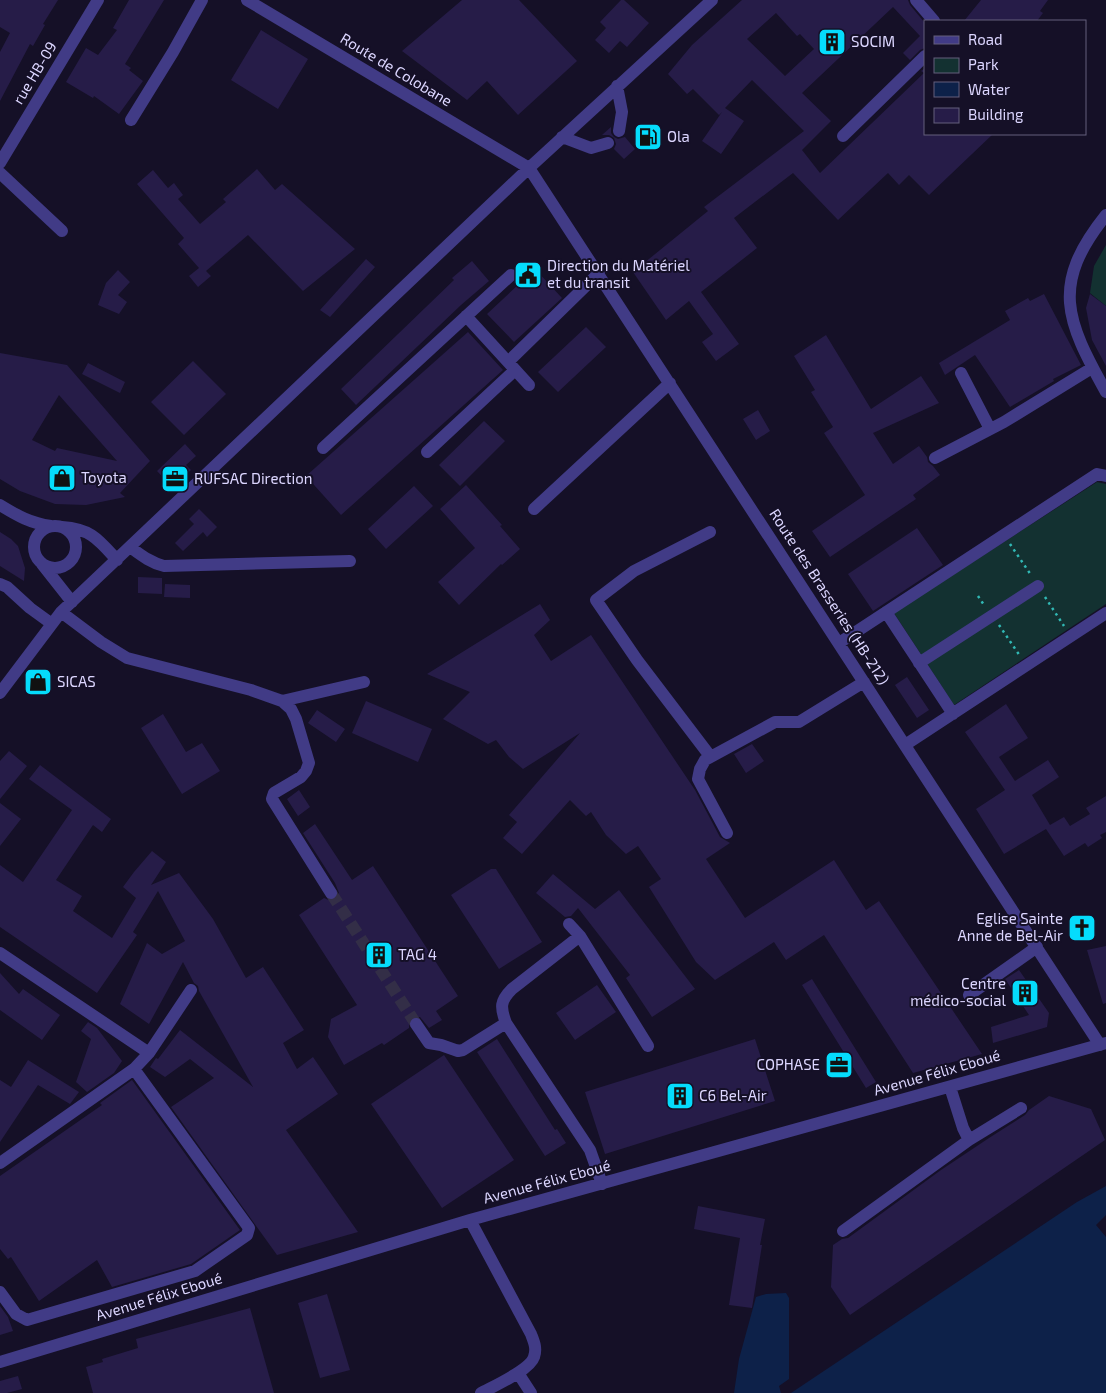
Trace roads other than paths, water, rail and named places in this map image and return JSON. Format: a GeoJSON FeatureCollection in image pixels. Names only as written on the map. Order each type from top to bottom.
{"type":"FeatureCollection","features":[{"type":"Feature","properties":{"kind":"street","name":"rue HB-09"},"geometry":{"type":"LineString","coordinates":[[0,163],[98,0]]}},
{"type":"Feature","properties":{"kind":"street"},"geometry":{"type":"LineString","coordinates":[[131,120],[173,52],[202,0]]}},
{"type":"Feature","properties":{"kind":"street","name":"Route de Colobane"},"geometry":{"type":"LineString","coordinates":[[247,0],[529,168]]}},
{"type":"Feature","properties":{"kind":"street"},"geometry":{"type":"LineString","coordinates":[[916,0],[933,20]]}},
{"type":"Feature","properties":{"kind":"street"},"geometry":{"type":"LineString","coordinates":[[0,693],[61,612],[708,1]]}},
{"type":"Feature","properties":{"kind":"street"},"geometry":{"type":"LineString","coordinates":[[843,136],[924,57]]}},
{"type":"Feature","properties":{"kind":"street"},"geometry":{"type":"LineString","coordinates":[[617,86],[622,112],[619,131]]}},
{"type":"Feature","properties":{"kind":"street"},"geometry":{"type":"LineString","coordinates":[[562,137],[592,148],[608,142]]}},
{"type":"Feature","properties":{"kind":"street","name":"Route des Brasseries (HB-212)"},"geometry":{"type":"LineString","coordinates":[[529,168],[1037,947],[1103,1044]]}},
{"type":"Feature","properties":{"kind":"street"},"geometry":{"type":"LineString","coordinates":[[0,173],[62,231]]}},
{"type":"Feature","properties":{"kind":"street"},"geometry":{"type":"LineString","coordinates":[[1106,215],[1089,236],[1072,275],[1068,296],[1071,315],[1078,336],[1092,368],[1106,392]]}},
{"type":"Feature","properties":{"kind":"street"},"geometry":{"type":"LineString","coordinates":[[427,452],[512,366],[599,273]]}},
{"type":"Feature","properties":{"kind":"street"},"geometry":{"type":"LineString","coordinates":[[323,448],[511,275]]}},
{"type":"Feature","properties":{"kind":"street"},"geometry":{"type":"LineString","coordinates":[[466,316],[529,385]]}},
{"type":"Feature","properties":{"kind":"street"},"geometry":{"type":"LineString","coordinates":[[934,458],[1004,422],[1092,368]]}},
{"type":"Feature","properties":{"kind":"street"},"geometry":{"type":"LineString","coordinates":[[961,373],[990,429]]}},
{"type":"Feature","properties":{"kind":"street"},"geometry":{"type":"LineString","coordinates":[[534,509],[670,383]]}},
{"type":"Feature","properties":{"kind":"street"},"geometry":{"type":"LineString","coordinates":[[839,643],[1097,474],[1106,476]]}},
{"type":"Feature","properties":{"kind":"street"},"geometry":{"type":"LineString","coordinates":[[0,504],[20,518],[27,528],[39,560],[72,602]]}},
{"type":"Feature","properties":{"kind":"street"},"geometry":{"type":"LineString","coordinates":[[20,518],[70,532],[75,539],[76,549],[74,557]]}},
{"type":"Feature","properties":{"kind":"street"},"geometry":{"type":"LineString","coordinates":[[34,545],[37,536],[43,530],[56,527],[77,528],[98,540],[117,560]]}},
{"type":"Feature","properties":{"kind":"street"},"geometry":{"type":"LineString","coordinates":[[710,532],[634,571],[596,600],[637,660],[710,756]]}},
{"type":"Feature","properties":{"kind":"street"},"geometry":{"type":"LineString","coordinates":[[39,560],[47,566],[58,568],[67,564],[83,544],[98,540]]}},
{"type":"Feature","properties":{"kind":"street"},"geometry":{"type":"LineString","coordinates":[[130,547],[144,558],[164,566],[350,561]]}},
{"type":"Feature","properties":{"kind":"street"},"geometry":{"type":"LineString","coordinates":[[0,584],[12,591],[30,608],[52,624]]}},
{"type":"Feature","properties":{"kind":"street"},"geometry":{"type":"LineString","coordinates":[[919,663],[1038,586]]}},
{"type":"Feature","properties":{"kind":"street"},"geometry":{"type":"LineString","coordinates":[[61,612],[126,658],[251,690],[282,701],[291,710],[296,719],[308,763],[306,771],[301,777],[274,793],[272,799],[331,893]]}},
{"type":"Feature","properties":{"kind":"street"},"geometry":{"type":"LineString","coordinates":[[886,612],[953,714]]}},
{"type":"Feature","properties":{"kind":"street"},"geometry":{"type":"LineString","coordinates":[[905,745],[1106,613]]}},
{"type":"Feature","properties":{"kind":"street"},"geometry":{"type":"LineString","coordinates":[[282,701],[364,682]]}},
{"type":"Feature","properties":{"kind":"street"},"geometry":{"type":"LineString","coordinates":[[727,833],[698,779],[700,769],[710,756],[775,722],[799,722],[864,682]]}},
{"type":"Feature","properties":{"kind":"street"},"geometry":{"type":"LineString","coordinates":[[569,924],[580,936],[648,1046]]}},
{"type":"Feature","properties":{"kind":"street"},"geometry":{"type":"LineString","coordinates":[[580,936],[508,993],[501,1006],[506,1023],[590,1150],[602,1184]]}},
{"type":"Feature","properties":{"kind":"street"},"geometry":{"type":"LineString","coordinates":[[969,995],[1037,947]]}},
{"type":"Feature","properties":{"kind":"street"},"geometry":{"type":"LineString","coordinates":[[0,953],[149,1053]]}},
{"type":"Feature","properties":{"kind":"street"},"geometry":{"type":"LineString","coordinates":[[0,1163],[134,1069],[149,1053],[191,990]]}},
{"type":"Feature","properties":{"kind":"street"},"geometry":{"type":"LineString","coordinates":[[416,1024],[428,1043],[460,1051],[470,1048],[506,1023]]}},
{"type":"Feature","properties":{"kind":"street","name":"Avenue Félix Eboué"},"geometry":{"type":"LineString","coordinates":[[0,1362],[470,1220],[1103,1044]]}},
{"type":"Feature","properties":{"kind":"street"},"geometry":{"type":"LineString","coordinates":[[0,1292],[16,1314],[27,1320],[195,1271],[247,1235],[249,1228],[134,1069]]}},
{"type":"Feature","properties":{"kind":"street"},"geometry":{"type":"LineString","coordinates":[[950,1087],[963,1128],[969,1140]]}},
{"type":"Feature","properties":{"kind":"street"},"geometry":{"type":"LineString","coordinates":[[843,1231],[969,1140],[1021,1108]]}},
{"type":"Feature","properties":{"kind":"street"},"geometry":{"type":"LineString","coordinates":[[470,1220],[531,1334],[536,1347],[534,1359],[518,1373],[482,1393]]}},
{"type":"Feature","properties":{"kind":"street"},"geometry":{"type":"LineString","coordinates":[[518,1373],[531,1393]]}},
{"type":"Feature","properties":{"kind":"water"},"geometry":{"type":"Polygon","coordinates":[[[1106,1186],[1106,1215],[1096,1225],[1106,1237],[1106,1393],[791,1393],[1077,1202],[1106,1186]]]}},
{"type":"Feature","properties":{"kind":"water"},"geometry":{"type":"Polygon","coordinates":[[[786,1293],[789,1298],[789,1379],[779,1386],[781,1393],[734,1393],[739,1359],[756,1297],[766,1294],[786,1293]]]}},
{"type":"Feature","properties":{"kind":"tunnel"},"geometry":{"type":"LineString","coordinates":[[331,893],[416,1024]]}},
{"type":"Feature","properties":{"kind":"place","name":"SOCIM"},"geometry":{"type":"Point","coordinates":[832,42]}},
{"type":"Feature","properties":{"kind":"place","name":"Ola"},"geometry":{"type":"Point","coordinates":[648,137]}},
{"type":"Feature","properties":{"kind":"place","name":"Direction du Matériel et du transit"},"geometry":{"type":"Point","coordinates":[528,275]}},
{"type":"Feature","properties":{"kind":"place","name":"Toyota"},"geometry":{"type":"Point","coordinates":[62,478]}},
{"type":"Feature","properties":{"kind":"place","name":"RUFSAC Direction"},"geometry":{"type":"Point","coordinates":[175,479]}},
{"type":"Feature","properties":{"kind":"place","name":"SICAS"},"geometry":{"type":"Point","coordinates":[38,682]}},
{"type":"Feature","properties":{"kind":"place","name":"Eglise Sainte Anne de Bel-Air"},"geometry":{"type":"Point","coordinates":[1082,928]}},
{"type":"Feature","properties":{"kind":"place","name":"TAG 4"},"geometry":{"type":"Point","coordinates":[379,955]}},
{"type":"Feature","properties":{"kind":"place","name":"Centre médico-social"},"geometry":{"type":"Point","coordinates":[1025,993]}},
{"type":"Feature","properties":{"kind":"place","name":"COPHASE"},"geometry":{"type":"Point","coordinates":[839,1065]}},
{"type":"Feature","properties":{"kind":"place","name":"C6 Bel-Air"},"geometry":{"type":"Point","coordinates":[680,1096]}}]}
